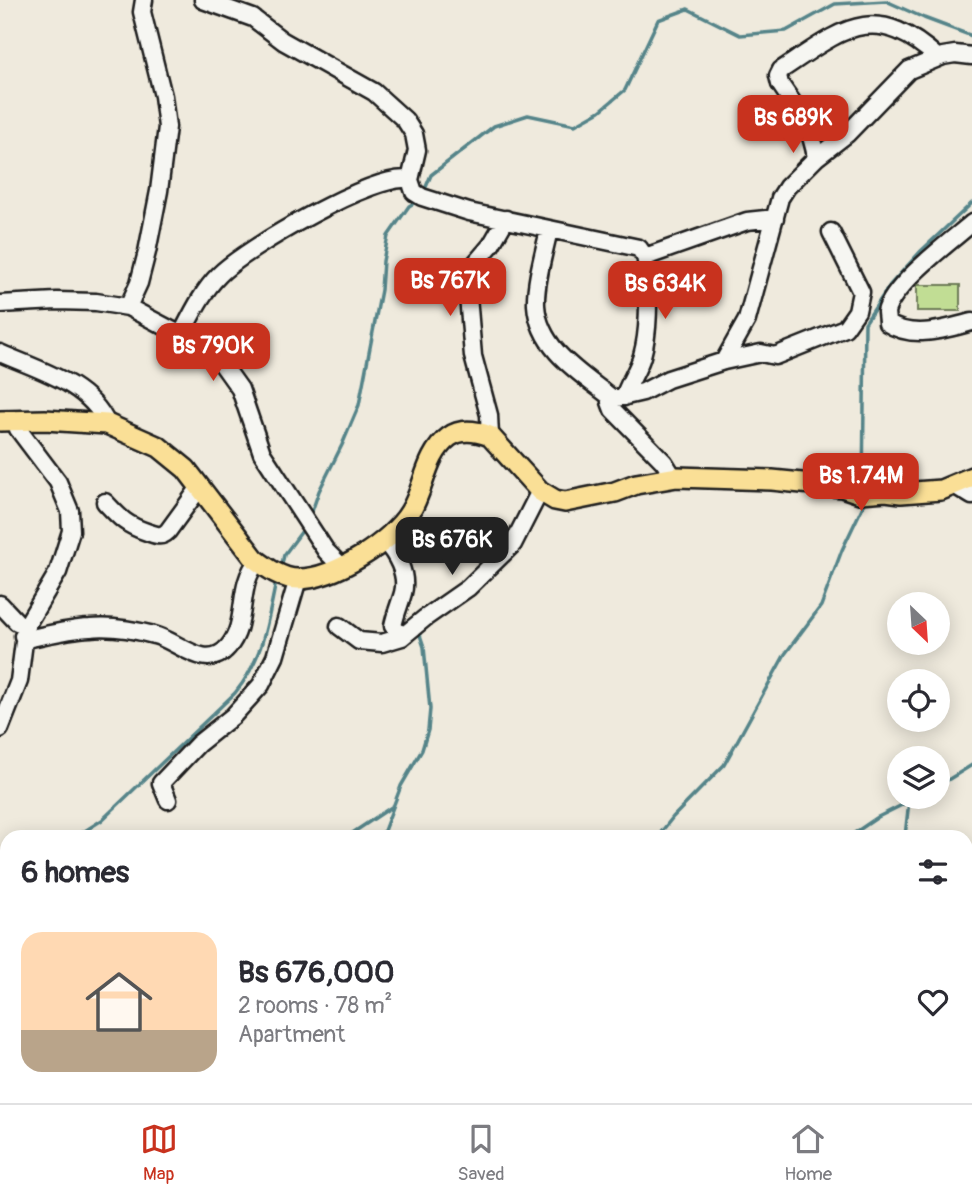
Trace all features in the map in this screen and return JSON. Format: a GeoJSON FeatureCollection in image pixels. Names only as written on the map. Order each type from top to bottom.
{"type":"FeatureCollection","features":[{"type":"Feature","properties":{"kind":"main road"},"geometry":{"type":"LineString","coordinates":[[8,421],[107,424],[159,447],[181,464],[246,549],[264,566],[294,578],[318,575],[358,558],[399,528],[420,493],[430,460],[444,442],[460,432],[479,432],[490,436],[540,491],[555,500],[565,502],[615,492],[636,484],[674,478],[772,480],[842,487],[860,493],[941,490],[963,481]]}},
{"type":"Feature","properties":{"kind":"street"},"geometry":{"type":"LineString","coordinates":[[128,307],[139,283],[148,252],[167,127],[163,96],[142,12],[144,0]]}},
{"type":"Feature","properties":{"kind":"street"},"geometry":{"type":"LineString","coordinates":[[202,0],[253,18],[283,41],[374,92],[405,120],[414,134],[417,150],[410,180],[414,192],[422,197],[470,212],[639,248],[645,257],[648,289],[643,351],[638,370],[619,398]]}},
{"type":"Feature","properties":{"kind":"street"},"geometry":{"type":"LineString","coordinates":[[816,158],[813,136],[780,84],[778,76],[782,70],[841,30],[859,24],[884,24],[904,33],[938,58]]}},
{"type":"Feature","properties":{"kind":"street"},"geometry":{"type":"LineString","coordinates":[[724,361],[747,320],[780,198],[787,187],[816,158],[847,134],[909,70],[955,54],[972,56]]}},
{"type":"Feature","properties":{"kind":"street"},"geometry":{"type":"LineString","coordinates":[[181,335],[204,292],[239,258],[291,226],[368,187],[394,179],[410,180]]}},
{"type":"Feature","properties":{"kind":"street"},"geometry":{"type":"LineString","coordinates":[[645,257],[747,220],[775,218]]}},
{"type":"Feature","properties":{"kind":"street"},"geometry":{"type":"LineString","coordinates":[[490,436],[489,415],[476,374],[470,336],[467,284],[474,265],[491,245],[506,219]]}},
{"type":"Feature","properties":{"kind":"street"},"geometry":{"type":"LineString","coordinates":[[972,223],[914,273],[895,295],[886,312],[887,323],[895,328],[912,331],[939,330],[972,321]]}},
{"type":"Feature","properties":{"kind":"street"},"geometry":{"type":"LineString","coordinates":[[549,230],[537,297],[541,325],[548,341],[561,357],[619,398]]}},
{"type":"Feature","properties":{"kind":"street"},"geometry":{"type":"LineString","coordinates":[[674,478],[664,462],[610,404],[668,379],[724,361],[761,354],[775,356],[845,328],[858,311],[861,292],[831,232]]}},
{"type":"Feature","properties":{"kind":"street"},"geometry":{"type":"LineString","coordinates":[[0,304],[83,301],[128,307],[181,335],[220,361],[240,389],[262,453],[326,551],[341,566]]}},
{"type":"Feature","properties":{"kind":"street"},"geometry":{"type":"LineString","coordinates":[[0,353],[83,393],[96,404],[107,424]]}},
{"type":"Feature","properties":{"kind":"street"},"geometry":{"type":"LineString","coordinates":[[0,729],[19,681],[25,631],[58,572],[67,548],[72,521],[58,482],[18,429],[8,421]]}},
{"type":"Feature","properties":{"kind":"street"},"geometry":{"type":"LineString","coordinates":[[963,481],[972,496]]}},
{"type":"Feature","properties":{"kind":"street"},"geometry":{"type":"LineString","coordinates":[[104,502],[133,529],[156,536],[164,535],[200,487]]}},
{"type":"Feature","properties":{"kind":"street"},"geometry":{"type":"LineString","coordinates":[[338,626],[359,641],[382,643],[402,637],[468,588],[513,544],[540,491]]}},
{"type":"Feature","properties":{"kind":"street"},"geometry":{"type":"LineString","coordinates":[[384,541],[393,550],[404,578],[394,626],[402,637]]}},
{"type":"Feature","properties":{"kind":"street"},"geometry":{"type":"LineString","coordinates":[[0,604],[31,638],[91,628],[157,635],[184,651],[198,655],[219,654],[226,650],[233,639],[246,581],[252,568],[264,566]]}},
{"type":"Feature","properties":{"kind":"street"},"geometry":{"type":"LineString","coordinates":[[168,800],[161,783],[198,744],[233,716],[261,685],[275,657],[294,578]]}},
{"type":"Feature","properties":{"kind":"green space"},"geometry":{"type":"Polygon","coordinates":[[[917,285],[960,285],[960,311],[917,311],[917,285]]]}},
{"type":"Feature","properties":{"kind":"waterway"},"geometry":{"type":"LineString","coordinates":[[423,194],[431,175],[494,126],[528,115],[575,125],[600,111],[625,90],[658,20],[688,9],[740,35],[786,31],[835,4],[886,1],[972,36]]}},
{"type":"Feature","properties":{"kind":"waterway"},"geometry":{"type":"LineString","coordinates":[[310,517],[319,491],[359,405],[381,290],[388,236],[409,206],[419,200]]}},
{"type":"Feature","properties":{"kind":"waterway"},"geometry":{"type":"LineString","coordinates":[[863,487],[865,323],[890,285],[921,251],[972,203]]}},
{"type":"Feature","properties":{"kind":"waterway"},"geometry":{"type":"LineString","coordinates":[[663,830],[724,765],[785,654],[821,606],[842,550],[863,506],[863,498]]}},
{"type":"Feature","properties":{"kind":"waterway"},"geometry":{"type":"LineString","coordinates":[[281,568],[284,555],[305,527]]}},
{"type":"Feature","properties":{"kind":"waterway"},"geometry":{"type":"LineString","coordinates":[[86,830],[102,820],[235,693],[258,654],[276,582]]}},
{"type":"Feature","properties":{"kind":"waterway"},"geometry":{"type":"LineString","coordinates":[[384,830],[401,786],[422,750],[428,730],[430,709],[424,647],[420,635]]}},
{"type":"Feature","properties":{"kind":"waterway"},"geometry":{"type":"LineString","coordinates":[[950,779],[972,765]]}},
{"type":"Feature","properties":{"kind":"waterway"},"geometry":{"type":"LineString","coordinates":[[357,830],[393,806]]}},
{"type":"Feature","properties":{"kind":"waterway"},"geometry":{"type":"LineString","coordinates":[[859,830],[894,809]]}},
{"type":"Feature","properties":{"kind":"waterway"},"geometry":{"type":"LineString","coordinates":[[906,830],[908,809]]}}]}
